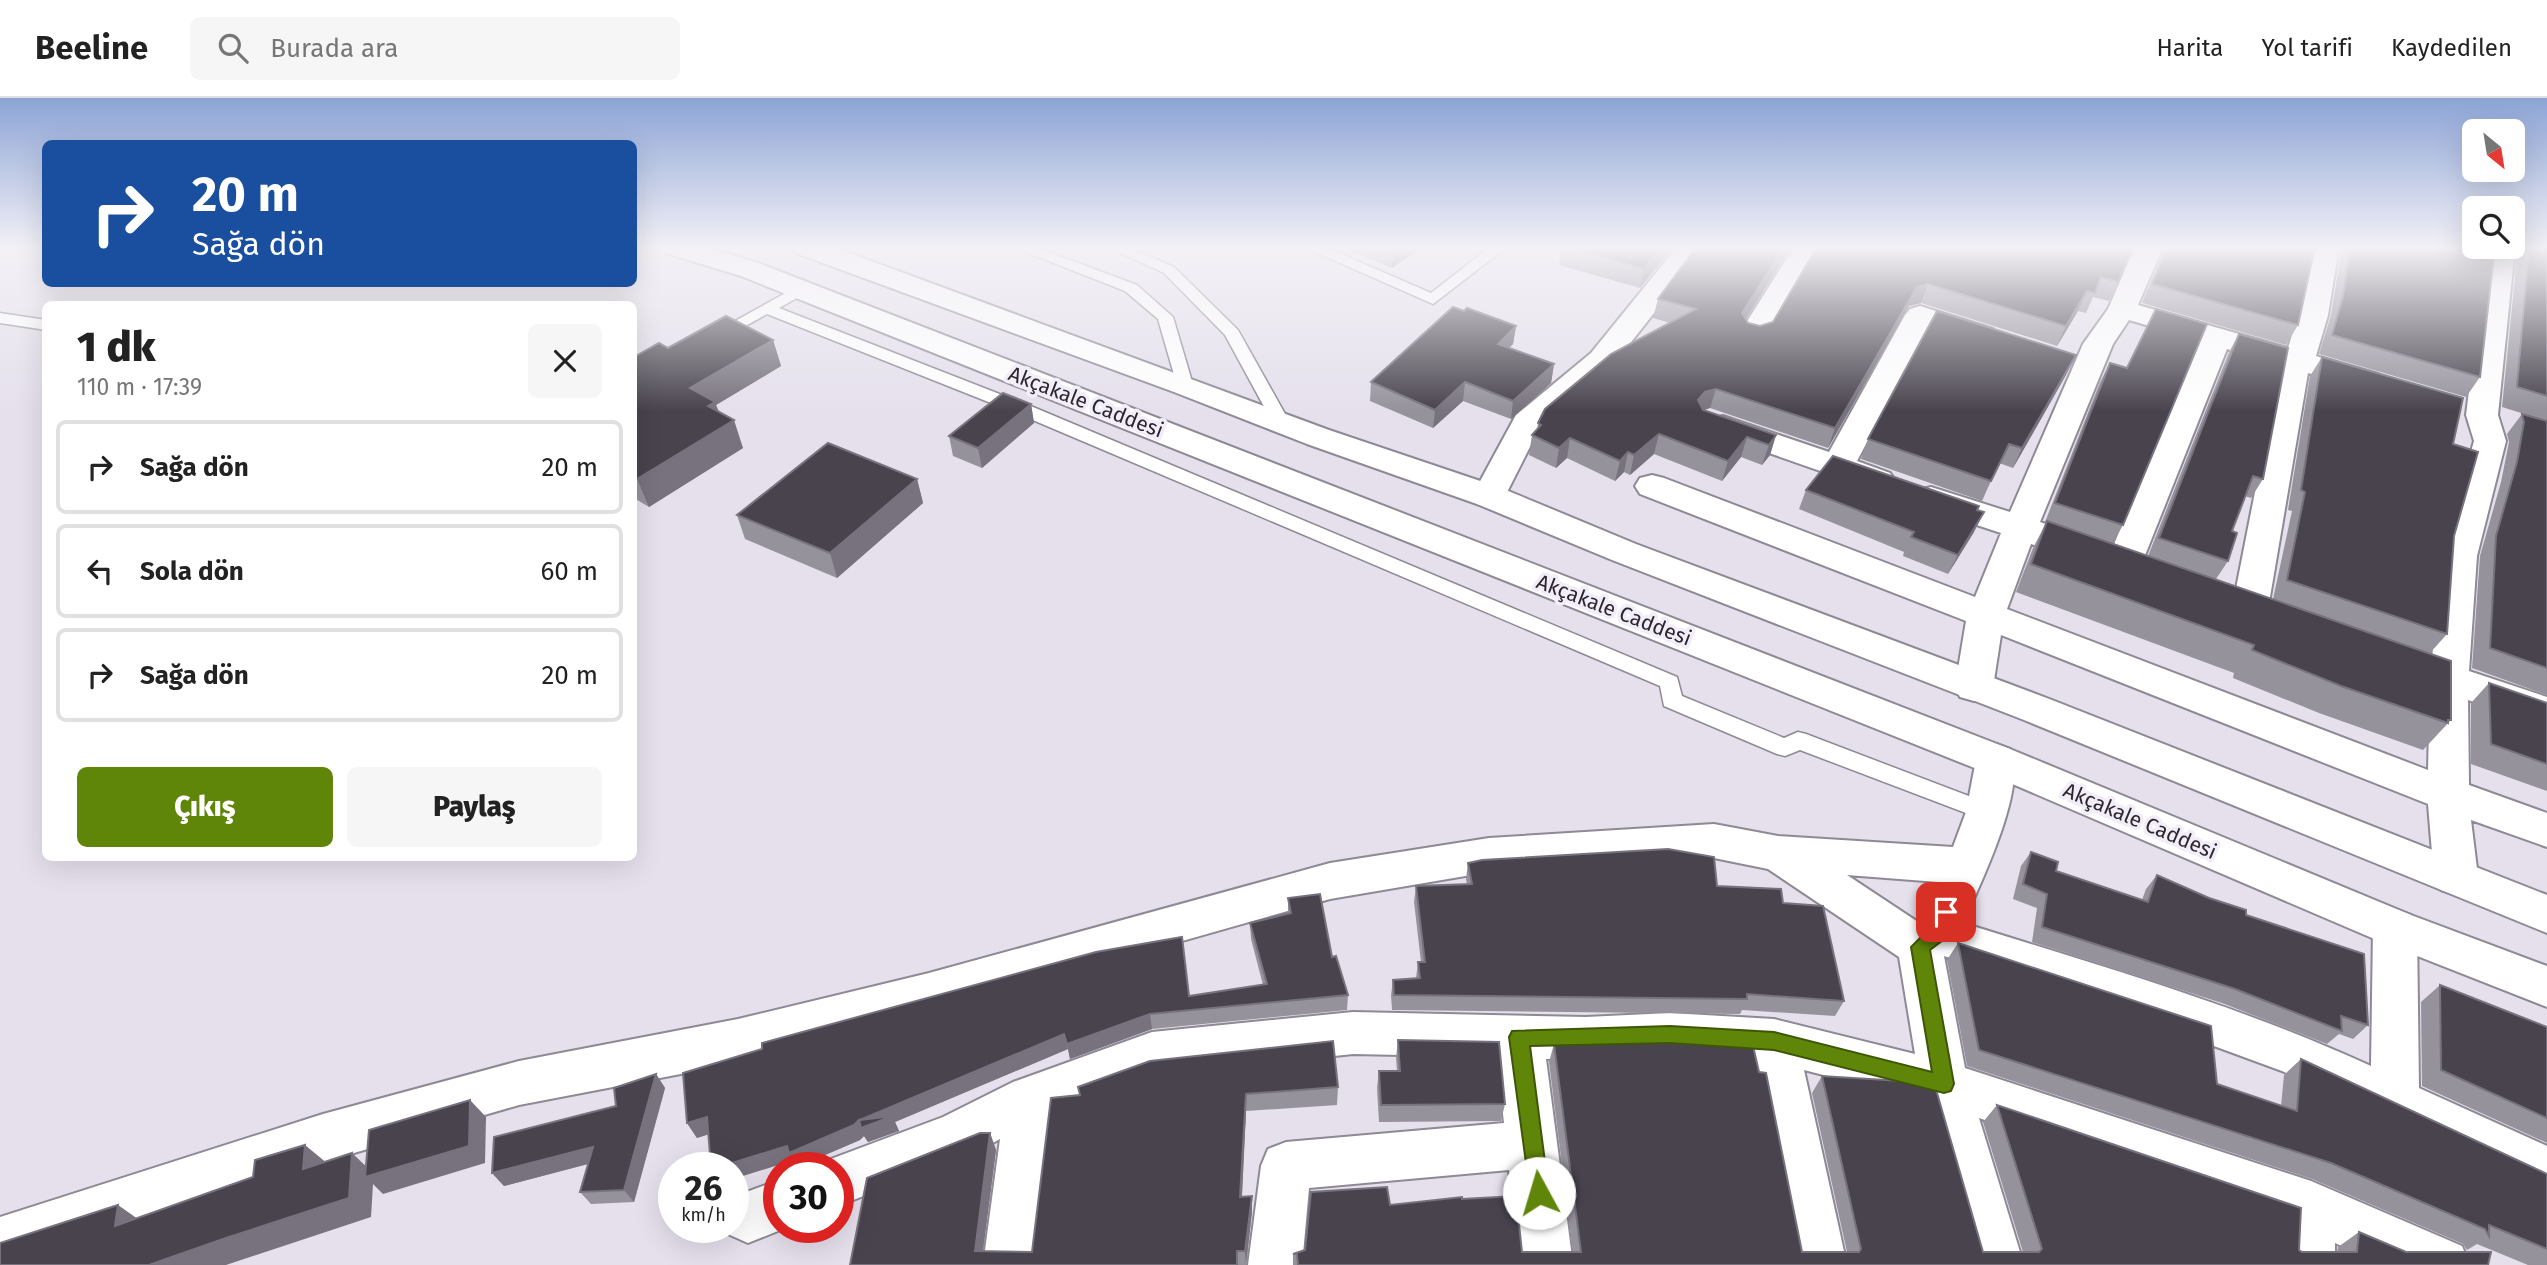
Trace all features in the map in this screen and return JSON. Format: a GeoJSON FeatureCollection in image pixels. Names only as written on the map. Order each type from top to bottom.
{"type":"FeatureCollection","features":[{"type":"Feature","properties":{"kind":"street","name":"Akçakale Caddesi"},"geometry":{"type":"LineString","coordinates":[[829,301],[1996,760],[2395,928],[2547,987]]}},
{"type":"Feature","properties":{"kind":"street"},"geometry":{"type":"LineString","coordinates":[[956,301],[1185,385],[1318,437],[1489,496],[2547,914]]}},
{"type":"Feature","properties":{"kind":"street"},"geometry":{"type":"LineString","coordinates":[[1489,496],[1527,422],[1602,359],[1648,301]]}},
{"type":"Feature","properties":{"kind":"street"},"geometry":{"type":"LineString","coordinates":[[1754,334],[1774,301]]}},
{"type":"Feature","properties":{"kind":"street"},"geometry":{"type":"LineString","coordinates":[[1974,687],[1986,615],[2020,528],[2074,364],[2098,344],[2125,301]]}},
{"type":"Feature","properties":{"kind":"street"},"geometry":{"type":"LineString","coordinates":[[2250,610],[2294,367],[2299,361],[2314,315],[2315,301]]}},
{"type":"Feature","properties":{"kind":"street"},"geometry":{"type":"LineString","coordinates":[[2456,877],[2448,795],[2449,680],[2459,556],[2490,441],[2469,412],[2490,301]]}},
{"type":"Feature","properties":{"kind":"street"},"geometry":{"type":"LineString","coordinates":[[2122,309],[2391,388]]}},
{"type":"Feature","properties":{"kind":"street"},"geometry":{"type":"LineString","coordinates":[[1838,467],[1920,315],[2010,344]]}},
{"type":"Feature","properties":{"kind":"street"},"geometry":{"type":"LineString","coordinates":[[2124,563],[2217,337]]}},
{"type":"Feature","properties":{"kind":"street"},"geometry":{"type":"LineString","coordinates":[[2469,412],[2521,426]]}},
{"type":"Feature","properties":{"kind":"street"},"geometry":{"type":"LineString","coordinates":[[1711,421],[2162,577]]}},
{"type":"Feature","properties":{"kind":"street"},"geometry":{"type":"LineString","coordinates":[[1652,486],[1843,563],[1986,615],[2448,795],[2547,830]]}},
{"type":"Feature","properties":{"kind":"street"},"geometry":{"type":"LineString","coordinates":[[2212,596],[2287,623]]}},
{"type":"Feature","properties":{"kind":"street"},"geometry":{"type":"LineString","coordinates":[[2374,654],[2547,712]]}},
{"type":"Feature","properties":{"kind":"street"},"geometry":{"type":"LineString","coordinates":[[1996,760],[1987,812],[1967,866],[1928,941],[1944,1084],[1997,1265]]}},
{"type":"Feature","properties":{"kind":"street"},"geometry":{"type":"LineString","coordinates":[[0,1244],[323,1138],[519,1083],[738,1041],[929,993],[1330,881],[1516,854],[1714,841],[1778,853],[1967,866]]}},
{"type":"Feature","properties":{"kind":"street"},"geometry":{"type":"LineString","coordinates":[[1778,853],[1928,941],[2135,997],[2297,1055],[2547,1172]]}},
{"type":"Feature","properties":{"kind":"street"},"geometry":{"type":"LineString","coordinates":[[2395,928],[2395,1100]]}},
{"type":"Feature","properties":{"kind":"street"},"geometry":{"type":"LineString","coordinates":[[854,1175],[958,1135],[1030,1098],[1152,1054],[1353,1033],[1519,1037],[1670,1034],[1774,1041],[1944,1084],[2096,1132],[2311,1206],[2443,1265]]}},
{"type":"Feature","properties":{"kind":"street"},"geometry":{"type":"LineString","coordinates":[[1519,1037],[1546,1265]]}},
{"type":"Feature","properties":{"kind":"street"},"geometry":{"type":"LineString","coordinates":[[1774,1041],[1820,1265]]}},
{"type":"Feature","properties":{"kind":"street"},"geometry":{"type":"LineString","coordinates":[[1010,1265],[1030,1098]]}},
{"type":"Feature","properties":{"kind":"street"},"geometry":{"type":"LineString","coordinates":[[1275,1265],[1286,1166],[1533,1144]]}},
{"type":"Feature","properties":{"kind":"street"},"geometry":{"type":"LineString","coordinates":[[2308,1265],[2311,1206]]}},
{"type":"Feature","properties":{"kind":"lane"},"geometry":{"type":"LineString","coordinates":[[697,346],[778,301]]}},
{"type":"Feature","properties":{"kind":"lane"},"geometry":{"type":"LineString","coordinates":[[1147,301],[1165,317],[1185,385]]}},
{"type":"Feature","properties":{"kind":"lane"},"geometry":{"type":"LineString","coordinates":[[1201,301],[1233,333],[1280,421]]}},
{"type":"Feature","properties":{"kind":"lane"},"geometry":{"type":"LineString","coordinates":[[766,308],[846,343],[1023,410],[1234,501],[1670,682],[1672,700],[1760,738],[1785,748],[1798,740],[1987,812]]}},
{"type":"Feature","properties":{"kind":"lane"},"geometry":{"type":"LineString","coordinates":[[0,318],[42,324]]}},
{"type":"Feature","properties":{"kind":"building"},"geometry":{"type":"Polygon","coordinates":[[[1667,301],[1749,301],[1742,313],[1748,323],[1760,326],[1773,322],[1785,301],[1909,301],[1835,428],[1716,389],[1705,392],[1698,400],[1703,410],[1776,435],[1769,445],[1747,437],[1728,461],[1659,434],[1634,455],[1628,452],[1620,461],[1570,438],[1559,448],[1532,435],[1541,425],[1538,423],[1545,409],[1611,354],[1696,309],[1667,301]]]}},
{"type":"Feature","properties":{"kind":"building"},"geometry":{"type":"Polygon","coordinates":[[[1985,301],[2081,301],[2066,326],[1985,301]]]}},
{"type":"Feature","properties":{"kind":"building"},"geometry":{"type":"Polygon","coordinates":[[[2214,301],[2303,301],[2298,325],[2214,301]]]}},
{"type":"Feature","properties":{"kind":"building"},"geometry":{"type":"Polygon","coordinates":[[[2341,301],[2489,301],[2480,377],[2332,335],[2341,301]]]}},
{"type":"Feature","properties":{"kind":"building"},"geometry":{"type":"Polygon","coordinates":[[[2524,301],[2547,301],[2547,396],[2517,387],[2524,301]]]}},
{"type":"Feature","properties":{"kind":"building"},"geometry":{"type":"Polygon","coordinates":[[[1453,307],[1464,311],[1467,308],[1516,326],[1498,344],[1554,364],[1513,401],[1465,382],[1435,410],[1371,382],[1453,307]]]}},
{"type":"Feature","properties":{"kind":"building"},"geometry":{"type":"Polygon","coordinates":[[[2156,309],[2207,324],[2123,525],[2055,503],[2110,363],[2127,368],[2156,309]]]}},
{"type":"Feature","properties":{"kind":"building"},"geometry":{"type":"Polygon","coordinates":[[[1937,311],[2076,355],[2022,448],[2009,444],[1991,481],[1868,439],[1937,311]]]}},
{"type":"Feature","properties":{"kind":"building"},"geometry":{"type":"Polygon","coordinates":[[[726,316],[773,340],[690,388],[715,402],[708,406],[734,420],[637,479],[637,355],[659,343],[668,348],[726,316]]]}},
{"type":"Feature","properties":{"kind":"building"},"geometry":{"type":"Polygon","coordinates":[[[2239,334],[2288,348],[2263,479],[2253,476],[2232,531],[2237,533],[2228,561],[2159,538],[2239,334]]]}},
{"type":"Feature","properties":{"kind":"building"},"geometry":{"type":"Polygon","coordinates":[[[2322,357],[2463,398],[2453,444],[2478,452],[2454,536],[2447,634],[2287,580],[2305,492],[2301,490],[2322,357]]]}},
{"type":"Feature","properties":{"kind":"building"},"geometry":{"type":"Polygon","coordinates":[[[1003,393],[1031,404],[978,448],[949,436],[1003,393]]]}},
{"type":"Feature","properties":{"kind":"building"},"geometry":{"type":"Polygon","coordinates":[[[2522,414],[2547,421],[2547,668],[2490,648],[2496,536],[2517,462],[2524,422],[2522,414]]]}},
{"type":"Feature","properties":{"kind":"building"},"geometry":{"type":"Polygon","coordinates":[[[828,443],[917,479],[830,553],[737,515],[828,443]]]}},
{"type":"Feature","properties":{"kind":"building"},"geometry":{"type":"Polygon","coordinates":[[[1833,456],[1979,506],[1977,510],[1984,512],[1958,555],[1911,537],[1914,532],[1806,490],[1833,456]]]}},
{"type":"Feature","properties":{"kind":"building"},"geometry":{"type":"Polygon","coordinates":[[[2047,521],[2451,661],[2451,720],[2448,720],[2448,723],[2341,686],[2252,650],[2254,645],[2031,564],[2047,521]]]}},
{"type":"Feature","properties":{"kind":"building"},"geometry":{"type":"Polygon","coordinates":[[[2489,683],[2547,703],[2547,764],[2491,744],[2489,683]]]}},
{"type":"Feature","properties":{"kind":"building"},"geometry":{"type":"Polygon","coordinates":[[[1668,849],[1714,857],[1717,886],[1781,889],[1783,903],[1823,906],[1844,1001],[1747,994],[1747,999],[1394,995],[1393,980],[1420,978],[1418,962],[1425,962],[1416,886],[1472,884],[1468,863],[1482,860],[1668,849]]]}},
{"type":"Feature","properties":{"kind":"building"},"geometry":{"type":"Polygon","coordinates":[[[2031,852],[2058,862],[2056,871],[2148,902],[2157,875],[2209,898],[2246,910],[2246,915],[2364,954],[2368,1025],[2341,1016],[2342,1031],[2235,989],[2042,927],[2047,894],[2023,884],[2031,852]]]}},
{"type":"Feature","properties":{"kind":"building"},"geometry":{"type":"Polygon","coordinates":[[[1320,894],[1332,957],[1336,956],[1348,995],[1150,1014],[1067,1044],[1064,1034],[860,1120],[893,1116],[861,1128],[859,1120],[854,1125],[791,1152],[789,1152],[787,1146],[749,1158],[749,1152],[710,1152],[707,1117],[687,1123],[683,1073],[762,1049],[762,1043],[1096,952],[1182,937],[1189,996],[1267,984],[1250,923],[1291,913],[1288,898],[1320,894]]]}},
{"type":"Feature","properties":{"kind":"building"},"geometry":{"type":"Polygon","coordinates":[[[1958,943],[2211,1026],[2217,1084],[2297,1111],[2301,1059],[2547,1174],[2547,1249],[2489,1225],[2489,1236],[2485,1229],[2331,1163],[1979,1050],[1958,943]]]}},
{"type":"Feature","properties":{"kind":"building"},"geometry":{"type":"Polygon","coordinates":[[[2440,985],[2547,1027],[2547,1118],[2441,1070],[2440,985]]]}},
{"type":"Feature","properties":{"kind":"building"},"geometry":{"type":"Polygon","coordinates":[[[1398,1040],[1499,1042],[1505,1104],[1381,1105],[1379,1071],[1400,1071],[1398,1040]]]}},
{"type":"Feature","properties":{"kind":"building"},"geometry":{"type":"Polygon","coordinates":[[[1677,1040],[1753,1046],[1759,1072],[1766,1073],[1802,1252],[1859,1252],[1861,1249],[1822,1076],[1918,1082],[1935,1086],[1983,1252],[2039,1252],[2042,1249],[1997,1105],[2301,1208],[2299,1250],[2302,1252],[2357,1252],[2359,1232],[2406,1252],[2491,1252],[2488,1265],[1298,1265],[1297,1254],[1293,1254],[1305,1250],[1311,1192],[1387,1187],[1390,1205],[1462,1197],[1516,1196],[1522,1252],[1581,1252],[1554,1044],[1677,1040]]]}},
{"type":"Feature","properties":{"kind":"building"},"geometry":{"type":"Polygon","coordinates":[[[1333,1041],[1338,1087],[1246,1094],[1240,1197],[1252,1196],[1245,1251],[1237,1251],[1237,1265],[850,1265],[867,1178],[980,1133],[990,1133],[975,1251],[1032,1252],[1051,1098],[1080,1095],[1078,1087],[1150,1061],[1333,1041]]]}},
{"type":"Feature","properties":{"kind":"building"},"geometry":{"type":"Polygon","coordinates":[[[656,1074],[624,1190],[580,1192],[593,1147],[492,1173],[494,1137],[616,1106],[614,1088],[656,1074]]]}},
{"type":"Feature","properties":{"kind":"building"},"geometry":{"type":"Polygon","coordinates":[[[470,1100],[469,1146],[365,1177],[369,1130],[470,1100]]]}},
{"type":"Feature","properties":{"kind":"building"},"geometry":{"type":"Polygon","coordinates":[[[305,1145],[303,1169],[352,1153],[349,1198],[149,1265],[0,1265],[0,1243],[118,1205],[115,1226],[253,1177],[255,1160],[305,1145]]]}},
{"type":"Feature","properties":{"kind":"route"},"geometry":{"type":"LineString","coordinates":[[1539,1193],[1519,1037],[1586,1038],[1670,1034],[1774,1041],[1944,1084],[1920,947],[1936,934],[1946,912]]}}]}
